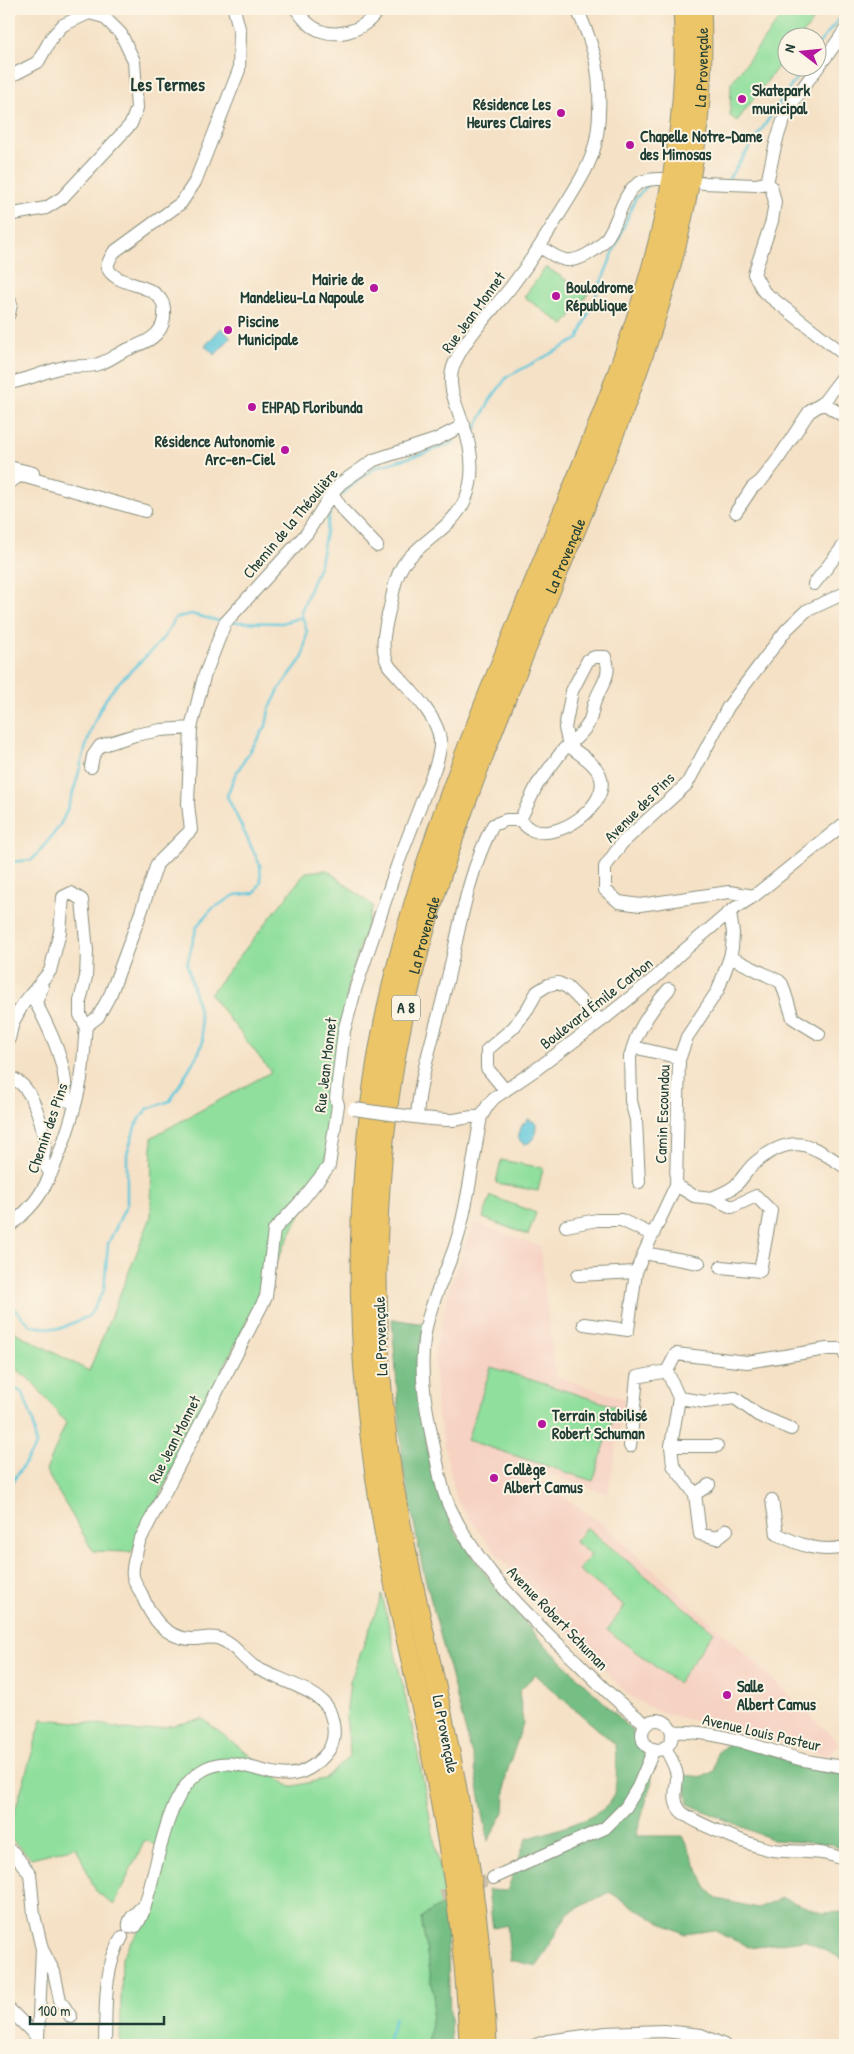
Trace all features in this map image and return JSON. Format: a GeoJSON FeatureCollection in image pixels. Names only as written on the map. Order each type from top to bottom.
{"type":"FeatureCollection","features":[{"type":"Feature","properties":{"kind":"highway","name":"La Provençale"},"geometry":{"type":"LineString","coordinates":[[469,2045],[460,1927],[446,1832],[385,1538],[363,1379],[360,1285],[361,1206],[367,1141],[378,1056],[395,967],[440,819],[601,419],[630,337],[656,254],[672,185],[682,119],[685,43],[683,9]]}},
{"type":"Feature","properties":{"kind":"highway","name":"La Provençale"},"geometry":{"type":"LineString","coordinates":[[487,2045],[479,1924],[464,1829],[446,1735],[404,1542],[391,1468],[381,1380],[378,1284],[379,1206],[385,1140],[396,1057],[413,970],[434,896],[457,827],[502,711],[618,426],[648,344],[674,260],[690,188],[700,117],[703,41],[701,9]]}},
{"type":"Feature","properties":{"kind":"street"},"geometry":{"type":"LineString","coordinates":[[9,383],[66,367],[85,367],[99,364],[150,340],[159,333],[163,323],[164,310],[161,300],[155,294],[120,279],[111,273],[108,261],[114,252],[181,203],[195,182],[238,70],[240,32],[234,9]]}},
{"type":"Feature","properties":{"kind":"street"},"geometry":{"type":"LineString","coordinates":[[296,9],[310,24],[321,31],[344,33],[363,26],[378,9]]}},
{"type":"Feature","properties":{"kind":"street","name":"Rue Jean Monnet"},"geometry":{"type":"LineString","coordinates":[[105,2045],[107,1988],[114,1955],[130,1918],[141,1910],[146,1902],[173,1806],[192,1776],[213,1764],[236,1763],[288,1776],[302,1773],[319,1762],[330,1750],[335,1728],[328,1707],[309,1692],[254,1666],[228,1642],[217,1638],[190,1639],[173,1635],[158,1625],[147,1608],[133,1575],[139,1542],[266,1297],[274,1230],[303,1199],[328,1166],[338,1105],[336,1098],[342,1041],[352,1001],[398,863],[440,752],[440,741],[434,722],[389,666],[384,656],[384,633],[394,585],[404,565],[450,523],[460,511],[471,482],[472,463],[464,425],[451,391],[454,365],[468,340],[540,247],[579,183],[594,150],[598,108],[597,72],[595,58],[577,9]]}},
{"type":"Feature","properties":{"kind":"street"},"geometry":{"type":"LineString","coordinates":[[9,77],[38,62],[52,37],[62,25],[89,13],[104,17],[120,34],[134,61],[137,108],[131,124],[62,198],[46,208],[14,214]]}},
{"type":"Feature","properties":{"kind":"street"},"geometry":{"type":"LineString","coordinates":[[766,183],[777,136],[784,119],[845,31]]}},
{"type":"Feature","properties":{"kind":"street"},"geometry":{"type":"LineString","coordinates":[[540,247],[567,261],[578,259],[594,250],[606,240],[631,189],[640,182],[650,178],[661,179]]}},
{"type":"Feature","properties":{"kind":"street"},"geometry":{"type":"LineString","coordinates":[[703,183],[756,185],[766,183],[771,186],[775,202],[768,238],[754,274],[764,292],[845,355]]}},
{"type":"Feature","properties":{"kind":"street"},"geometry":{"type":"LineString","coordinates":[[9,300],[11,304],[9,314]]}},
{"type":"Feature","properties":{"kind":"street"},"geometry":{"type":"LineString","coordinates":[[736,512],[752,488],[776,462],[809,412],[823,403],[845,374]]}},
{"type":"Feature","properties":{"kind":"street"},"geometry":{"type":"LineString","coordinates":[[823,403],[845,417]]}},
{"type":"Feature","properties":{"kind":"street","name":"Chemin de la Théoulière"},"geometry":{"type":"LineString","coordinates":[[86,1026],[98,1017],[111,993],[157,864],[191,830],[188,804],[191,728],[204,677],[225,623],[307,533],[332,493],[341,483],[374,460],[435,440],[464,425]]}},
{"type":"Feature","properties":{"kind":"street"},"geometry":{"type":"LineString","coordinates":[[9,467],[116,498]]}},
{"type":"Feature","properties":{"kind":"street"},"geometry":{"type":"LineString","coordinates":[[9,483],[19,476],[26,477],[145,511]]}},
{"type":"Feature","properties":{"kind":"street"},"geometry":{"type":"LineString","coordinates":[[332,493],[342,509],[377,546]]}},
{"type":"Feature","properties":{"kind":"street"},"geometry":{"type":"LineString","coordinates":[[814,584],[845,544]]}},
{"type":"Feature","properties":{"kind":"street","name":"Avenue des Pins"},"geometry":{"type":"LineString","coordinates":[[754,896],[728,892],[640,905],[619,902],[605,890],[605,867],[622,843],[687,784],[728,707],[787,630],[806,611],[845,593]]}},
{"type":"Feature","properties":{"kind":"street"},"geometry":{"type":"LineString","coordinates":[[417,1117],[418,1100],[428,1050],[439,1016],[465,900],[483,845],[493,826],[506,820],[520,820],[532,830],[545,832],[568,827],[586,814],[600,790],[601,777],[595,766],[568,746],[565,728],[572,691],[588,660],[595,657],[605,657],[609,666],[606,680],[595,700],[588,724],[568,746],[537,785],[520,820]]}},
{"type":"Feature","properties":{"kind":"street"},"geometry":{"type":"LineString","coordinates":[[91,767],[93,756],[100,746],[135,735],[161,730],[191,728]]}},
{"type":"Feature","properties":{"kind":"street","name":"Boulevard Émile Carbon"},"geometry":{"type":"LineString","coordinates":[[481,1117],[488,1105],[505,1090],[601,1021],[655,978],[681,953],[730,912],[754,896],[845,823]]}},
{"type":"Feature","properties":{"kind":"street","name":"Chemin des Pins"},"geometry":{"type":"LineString","coordinates":[[9,1227],[28,1210],[51,1174],[75,1102],[82,1068],[86,1026],[80,1015],[86,960],[85,917],[82,900],[71,893],[63,897],[60,932],[50,971],[44,978]]}},
{"type":"Feature","properties":{"kind":"street","name":"Camin Escoundou"},"geometry":{"type":"LineString","coordinates":[[721,1266],[760,1271],[771,1211],[756,1196],[732,1207],[712,1198],[694,1196],[676,1185],[679,1060],[687,1037],[718,990],[730,957],[733,933],[730,912]]}},
{"type":"Feature","properties":{"kind":"street"},"geometry":{"type":"LineString","coordinates":[[714,925],[726,938],[730,957],[779,981],[782,984],[793,1018],[819,1034]]}},
{"type":"Feature","properties":{"kind":"street"},"geometry":{"type":"LineString","coordinates":[[9,1039],[11,1021],[44,978]]}},
{"type":"Feature","properties":{"kind":"street"},"geometry":{"type":"LineString","coordinates":[[44,978],[36,1003],[55,1042],[67,1087],[65,1100],[75,1102]]}},
{"type":"Feature","properties":{"kind":"street"},"geometry":{"type":"LineString","coordinates":[[505,1090],[487,1068],[487,1050],[514,1027],[537,992],[548,985],[558,983],[567,987],[601,1021]]}},
{"type":"Feature","properties":{"kind":"street"},"geometry":{"type":"LineString","coordinates":[[639,1182],[636,1120],[631,1101],[630,1057],[636,1036],[641,1027],[657,1002],[669,989]]}},
{"type":"Feature","properties":{"kind":"street"},"geometry":{"type":"LineString","coordinates":[[633,1047],[672,1056],[679,1060]]}},
{"type":"Feature","properties":{"kind":"street"},"geometry":{"type":"LineString","coordinates":[[9,1078],[21,1083],[36,1107],[44,1142],[44,1163],[51,1174]]}},
{"type":"Feature","properties":{"kind":"street"},"geometry":{"type":"LineString","coordinates":[[338,1105],[398,1115],[451,1120],[475,1116],[481,1117]]}},
{"type":"Feature","properties":{"kind":"street","name":"Avenue Robert Schuman"},"geometry":{"type":"LineString","coordinates":[[481,1117],[462,1224],[453,1253],[430,1310],[424,1341],[422,1364],[424,1394],[441,1483],[450,1509],[462,1530],[515,1600],[609,1695],[646,1724]]}},
{"type":"Feature","properties":{"kind":"street"},"geometry":{"type":"LineString","coordinates":[[712,1198],[735,1186],[755,1162],[783,1144],[802,1144],[820,1151],[845,1167]]}},
{"type":"Feature","properties":{"kind":"street"},"geometry":{"type":"LineString","coordinates":[[584,1324],[628,1330],[636,1272],[676,1185]]}},
{"type":"Feature","properties":{"kind":"street"},"geometry":{"type":"LineString","coordinates":[[566,1226],[597,1220],[621,1220],[653,1235]]}},
{"type":"Feature","properties":{"kind":"street"},"geometry":{"type":"LineString","coordinates":[[644,1253],[699,1263]]}},
{"type":"Feature","properties":{"kind":"street"},"geometry":{"type":"LineString","coordinates":[[578,1276],[636,1272]]}},
{"type":"Feature","properties":{"kind":"street"},"geometry":{"type":"LineString","coordinates":[[667,1371],[676,1354],[747,1362],[827,1348],[843,1349],[845,1355]]}},
{"type":"Feature","properties":{"kind":"street"},"geometry":{"type":"LineString","coordinates":[[667,1371],[679,1398],[672,1446],[673,1465],[695,1494],[700,1534],[717,1538],[727,1530]]}},
{"type":"Feature","properties":{"kind":"street"},"geometry":{"type":"LineString","coordinates":[[630,1446],[637,1377],[667,1371]]}},
{"type":"Feature","properties":{"kind":"street"},"geometry":{"type":"LineString","coordinates":[[679,1398],[705,1402],[735,1398],[758,1415],[790,1429]]}},
{"type":"Feature","properties":{"kind":"street"},"geometry":{"type":"LineString","coordinates":[[672,1446],[717,1446]]}},
{"type":"Feature","properties":{"kind":"street"},"geometry":{"type":"LineString","coordinates":[[695,1494],[709,1485]]}},
{"type":"Feature","properties":{"kind":"street"},"geometry":{"type":"LineString","coordinates":[[772,1500],[777,1534],[806,1547],[835,1550],[845,1547]]}},
{"type":"Feature","properties":{"kind":"street"},"geometry":{"type":"LineString","coordinates":[[493,1878],[605,1828],[626,1807],[659,1748],[671,1740],[672,1732],[668,1724],[655,1720],[646,1724],[643,1728],[642,1739],[649,1747],[659,1748],[677,1774],[676,1801],[677,1808],[682,1814],[771,1850],[818,1852],[845,1860]]}},
{"type":"Feature","properties":{"kind":"street","name":"Avenue Louis Pasteur"},"geometry":{"type":"LineString","coordinates":[[672,1732],[709,1734],[806,1761],[845,1767]]}},
{"type":"Feature","properties":{"kind":"street"},"geometry":{"type":"LineString","coordinates":[[9,1850],[13,1852],[30,1874],[34,1915],[42,1949],[54,1972],[60,2000],[71,2017]]}},
{"type":"Feature","properties":{"kind":"street"},"geometry":{"type":"LineString","coordinates":[[37,2042],[42,1949]]}},
{"type":"Feature","properties":{"kind":"street"},"geometry":{"type":"LineString","coordinates":[[9,2009],[37,2042]]}},
{"type":"Feature","properties":{"kind":"street"},"geometry":{"type":"LineString","coordinates":[[536,2045],[548,2041],[606,2033],[664,2030],[701,2035],[724,2045]]}},
{"type":"Feature","properties":{"kind":"shaded area","name":"Collège Albert Camus"},"geometry":{"type":"Polygon","coordinates":[[[474,1223],[540,1246],[555,1376],[625,1399],[608,1494],[514,1462],[601,1523],[745,1653],[839,1743],[828,1756],[657,1711],[627,1694],[496,1554],[457,1501],[437,1413],[434,1354],[450,1286],[474,1223]]]}},
{"type":"Feature","properties":{"kind":"green space"},"geometry":{"type":"Polygon","coordinates":[[[787,9],[822,9],[808,28],[776,28],[776,69],[737,121],[730,116],[731,83],[787,9]]]}},
{"type":"Feature","properties":{"kind":"green space","name":"Boulodrome République"},"geometry":{"type":"Polygon","coordinates":[[[546,267],[588,294],[564,325],[524,297],[546,267]]]}},
{"type":"Feature","properties":{"kind":"green space"},"geometry":{"type":"Polygon","coordinates":[[[327,870],[373,906],[348,984],[325,1165],[131,1552],[93,1551],[46,1471],[66,1423],[32,1381],[9,1364],[9,1329],[89,1371],[151,1217],[152,1137],[271,1072],[210,994],[306,872],[327,870]]]}},
{"type":"Feature","properties":{"kind":"green space"},"geometry":{"type":"Polygon","coordinates":[[[501,1160],[543,1168],[538,1191],[496,1183],[501,1160]]]}},
{"type":"Feature","properties":{"kind":"green space"},"geometry":{"type":"Polygon","coordinates":[[[491,1196],[536,1213],[528,1235],[483,1218],[491,1196]]]}},
{"type":"Feature","properties":{"kind":"green space"},"geometry":{"type":"Polygon","coordinates":[[[392,1319],[424,1324],[419,1381],[429,1462],[454,1530],[495,1587],[540,1640],[631,1729],[644,1753],[652,1781],[636,1836],[683,1836],[706,1887],[717,1899],[758,1908],[782,1898],[822,1913],[845,1912],[845,1960],[804,1940],[749,1947],[713,1930],[685,1934],[650,1917],[609,1892],[567,1914],[537,1966],[510,1960],[507,1925],[493,1928],[488,1890],[507,1891],[526,1839],[584,1820],[605,1808],[611,1801],[615,1789],[615,1744],[535,1675],[519,1691],[523,1723],[506,1775],[504,1812],[488,1841],[474,1763],[423,1570],[403,1467],[392,1319]]]}},
{"type":"Feature","properties":{"kind":"green space","name":"Terrain stabilisé Robert Schuman"},"geometry":{"type":"Polygon","coordinates":[[[491,1367],[617,1407],[593,1481],[467,1440],[491,1367]]]}},
{"type":"Feature","properties":{"kind":"green space"},"geometry":{"type":"Polygon","coordinates":[[[586,1527],[714,1632],[677,1683],[607,1630],[625,1606],[579,1570],[591,1555],[575,1542],[586,1527]]]}},
{"type":"Feature","properties":{"kind":"green space"},"geometry":{"type":"Polygon","coordinates":[[[382,1595],[417,1749],[446,1902],[421,1917],[434,1996],[428,2045],[120,2045],[122,1957],[142,1926],[166,1850],[145,1840],[114,1905],[96,1891],[76,1847],[31,1858],[9,1837],[9,1831],[42,1719],[99,1724],[139,1732],[203,1719],[290,1787],[324,1779],[349,1757],[346,1718],[350,1682],[382,1595]]]}},
{"type":"Feature","properties":{"kind":"green space"},"geometry":{"type":"Polygon","coordinates":[[[729,1743],[831,1772],[845,1773],[845,1851],[831,1844],[773,1840],[688,1804],[684,1775],[703,1777],[714,1771],[717,1753],[729,1743]]]}},
{"type":"Feature","properties":{"kind":"green space"},"geometry":{"type":"Polygon","coordinates":[[[446,1902],[451,2045],[428,2045],[434,1996],[421,1917],[446,1902]]]}},
{"type":"Feature","properties":{"kind":"water"},"geometry":{"type":"Polygon","coordinates":[[[221,328],[231,337],[215,355],[205,346],[221,328]]]}},
{"type":"Feature","properties":{"kind":"water"},"geometry":{"type":"Polygon","coordinates":[[[528,1119],[536,1123],[536,1130],[533,1139],[525,1144],[518,1137],[522,1125],[528,1119]]]}},
{"type":"Feature","properties":{"kind":"waterway"},"geometry":{"type":"LineString","coordinates":[[826,35],[845,12]]}},
{"type":"Feature","properties":{"kind":"waterway"},"geometry":{"type":"LineString","coordinates":[[729,178],[796,78]]}},
{"type":"Feature","properties":{"kind":"waterway"},"geometry":{"type":"LineString","coordinates":[[475,430],[490,400],[507,377],[578,339],[635,199],[648,185]]}},
{"type":"Feature","properties":{"kind":"waterway"},"geometry":{"type":"LineString","coordinates":[[343,495],[350,487],[376,467],[455,442]]}},
{"type":"Feature","properties":{"kind":"waterway"},"geometry":{"type":"LineString","coordinates":[[9,1304],[32,1326],[59,1329],[89,1316],[104,1290],[108,1244],[127,1204],[127,1154],[136,1124],[147,1109],[170,1101],[199,1052],[203,1041],[199,1011],[187,964],[197,926],[212,909],[235,895],[255,893],[261,882],[260,865],[227,796],[235,775],[266,726],[269,710],[280,688],[303,657],[307,632],[301,612],[320,563],[331,506]]}},
{"type":"Feature","properties":{"kind":"waterway"},"geometry":{"type":"LineString","coordinates":[[9,862],[32,860],[58,828],[70,803],[91,730],[104,702],[121,680],[151,652],[175,618],[191,614],[219,621]]}},
{"type":"Feature","properties":{"kind":"waterway"},"geometry":{"type":"LineString","coordinates":[[234,622],[282,623],[302,617]]}},
{"type":"Feature","properties":{"kind":"waterway"},"geometry":{"type":"LineString","coordinates":[[9,1385],[23,1393],[33,1421],[36,1446],[9,1487]]}},
{"type":"Feature","properties":{"kind":"waterway"},"geometry":{"type":"LineString","coordinates":[[386,2045],[395,2018]]}},
{"type":"Feature","properties":{"kind":"tunnel"},"geometry":{"type":"LineString","coordinates":[[441,1896],[493,1878]]}},
{"type":"Feature","properties":{"kind":"place","name":"Skatepark municipal"},"geometry":{"type":"Point","coordinates":[742,99]}},
{"type":"Feature","properties":{"kind":"place","name":"Résidence Les Heures Claires"},"geometry":{"type":"Point","coordinates":[561,113]}},
{"type":"Feature","properties":{"kind":"place","name":"Chapelle Notre-Dame des Mimosas"},"geometry":{"type":"Point","coordinates":[630,145]}},
{"type":"Feature","properties":{"kind":"place","name":"Mairie de Mandelieu-La Napoule"},"geometry":{"type":"Point","coordinates":[374,288]}},
{"type":"Feature","properties":{"kind":"place","name":"Boulodrome République"},"geometry":{"type":"Point","coordinates":[556,296]}},
{"type":"Feature","properties":{"kind":"place","name":"Piscine Municipale"},"geometry":{"type":"Point","coordinates":[228,330]}},
{"type":"Feature","properties":{"kind":"place","name":"EHPAD Floribunda"},"geometry":{"type":"Point","coordinates":[252,407]}},
{"type":"Feature","properties":{"kind":"place","name":"Résidence Autonomie Arc-en-Ciel"},"geometry":{"type":"Point","coordinates":[285,450]}},
{"type":"Feature","properties":{"kind":"place","name":"Terrain stabilisé Robert Schuman"},"geometry":{"type":"Point","coordinates":[542,1424]}},
{"type":"Feature","properties":{"kind":"place","name":"Collège Albert Camus"},"geometry":{"type":"Point","coordinates":[494,1478]}},
{"type":"Feature","properties":{"kind":"place","name":"Salle Albert Camus"},"geometry":{"type":"Point","coordinates":[727,1695]}},
{"type":"Feature","properties":{"kind":"district","name":"Les Termes"},"geometry":{"type":"Point","coordinates":[168,85]}}]}
